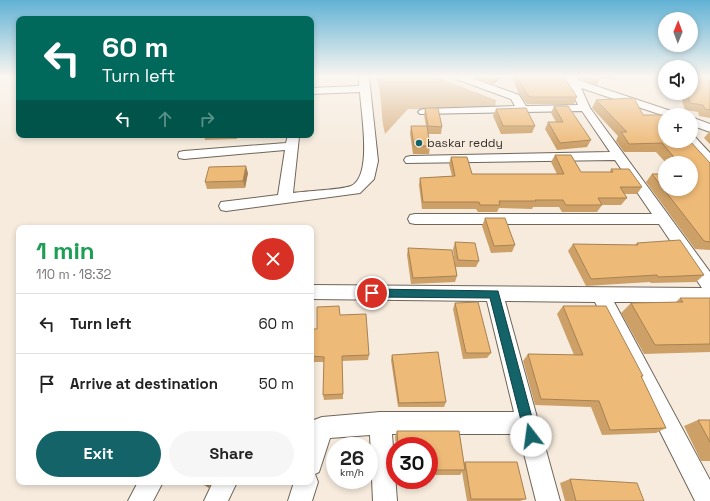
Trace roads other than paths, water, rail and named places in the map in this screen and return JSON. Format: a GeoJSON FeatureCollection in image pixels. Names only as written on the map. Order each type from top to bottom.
{"type":"FeatureCollection","features":[{"type":"Feature","properties":{"kind":"street"},"geometry":{"type":"LineString","coordinates":[[226,206],[355,190],[367,179],[371,161],[366,100]]}},
{"type":"Feature","properties":{"kind":"street"},"geometry":{"type":"LineString","coordinates":[[517,100],[523,110]]}},
{"type":"Feature","properties":{"kind":"street"},"geometry":{"type":"LineString","coordinates":[[581,100],[710,285]]}},
{"type":"Feature","properties":{"kind":"street"},"geometry":{"type":"LineString","coordinates":[[631,100],[658,110]]}},
{"type":"Feature","properties":{"kind":"street"},"geometry":{"type":"LineString","coordinates":[[424,112],[585,108]]}},
{"type":"Feature","properties":{"kind":"street"},"geometry":{"type":"LineString","coordinates":[[698,124],[710,128]]}},
{"type":"Feature","properties":{"kind":"street"},"geometry":{"type":"LineString","coordinates":[[184,155],[292,140],[285,198]]}},
{"type":"Feature","properties":{"kind":"street"},"geometry":{"type":"LineString","coordinates":[[698,148],[710,161]]}},
{"type":"Feature","properties":{"kind":"street"},"geometry":{"type":"LineString","coordinates":[[412,160],[619,156]]}},
{"type":"Feature","properties":{"kind":"street"},"geometry":{"type":"LineString","coordinates":[[415,219],[663,219]]}},
{"type":"Feature","properties":{"kind":"street"},"geometry":{"type":"LineString","coordinates":[[314,292],[710,295]]}},
{"type":"Feature","properties":{"kind":"street"},"geometry":{"type":"LineString","coordinates":[[494,294],[548,501]]}},
{"type":"Feature","properties":{"kind":"street"},"geometry":{"type":"LineString","coordinates":[[601,295],[708,501]]}},
{"type":"Feature","properties":{"kind":"street"},"geometry":{"type":"LineString","coordinates":[[314,454],[322,428],[380,423],[528,423]]}},
{"type":"Feature","properties":{"kind":"street"},"geometry":{"type":"LineString","coordinates":[[380,423],[385,501]]}},
{"type":"Feature","properties":{"kind":"street"},"geometry":{"type":"LineString","coordinates":[[140,501],[149,485]]}},
{"type":"Feature","properties":{"kind":"street"},"geometry":{"type":"LineString","coordinates":[[216,501],[223,485]]}},
{"type":"Feature","properties":{"kind":"street"},"geometry":{"type":"LineString","coordinates":[[300,501],[305,485]]}},
{"type":"Feature","properties":{"kind":"place","name":"baskar reddy"},"geometry":{"type":"Point","coordinates":[419,143]}}]}
